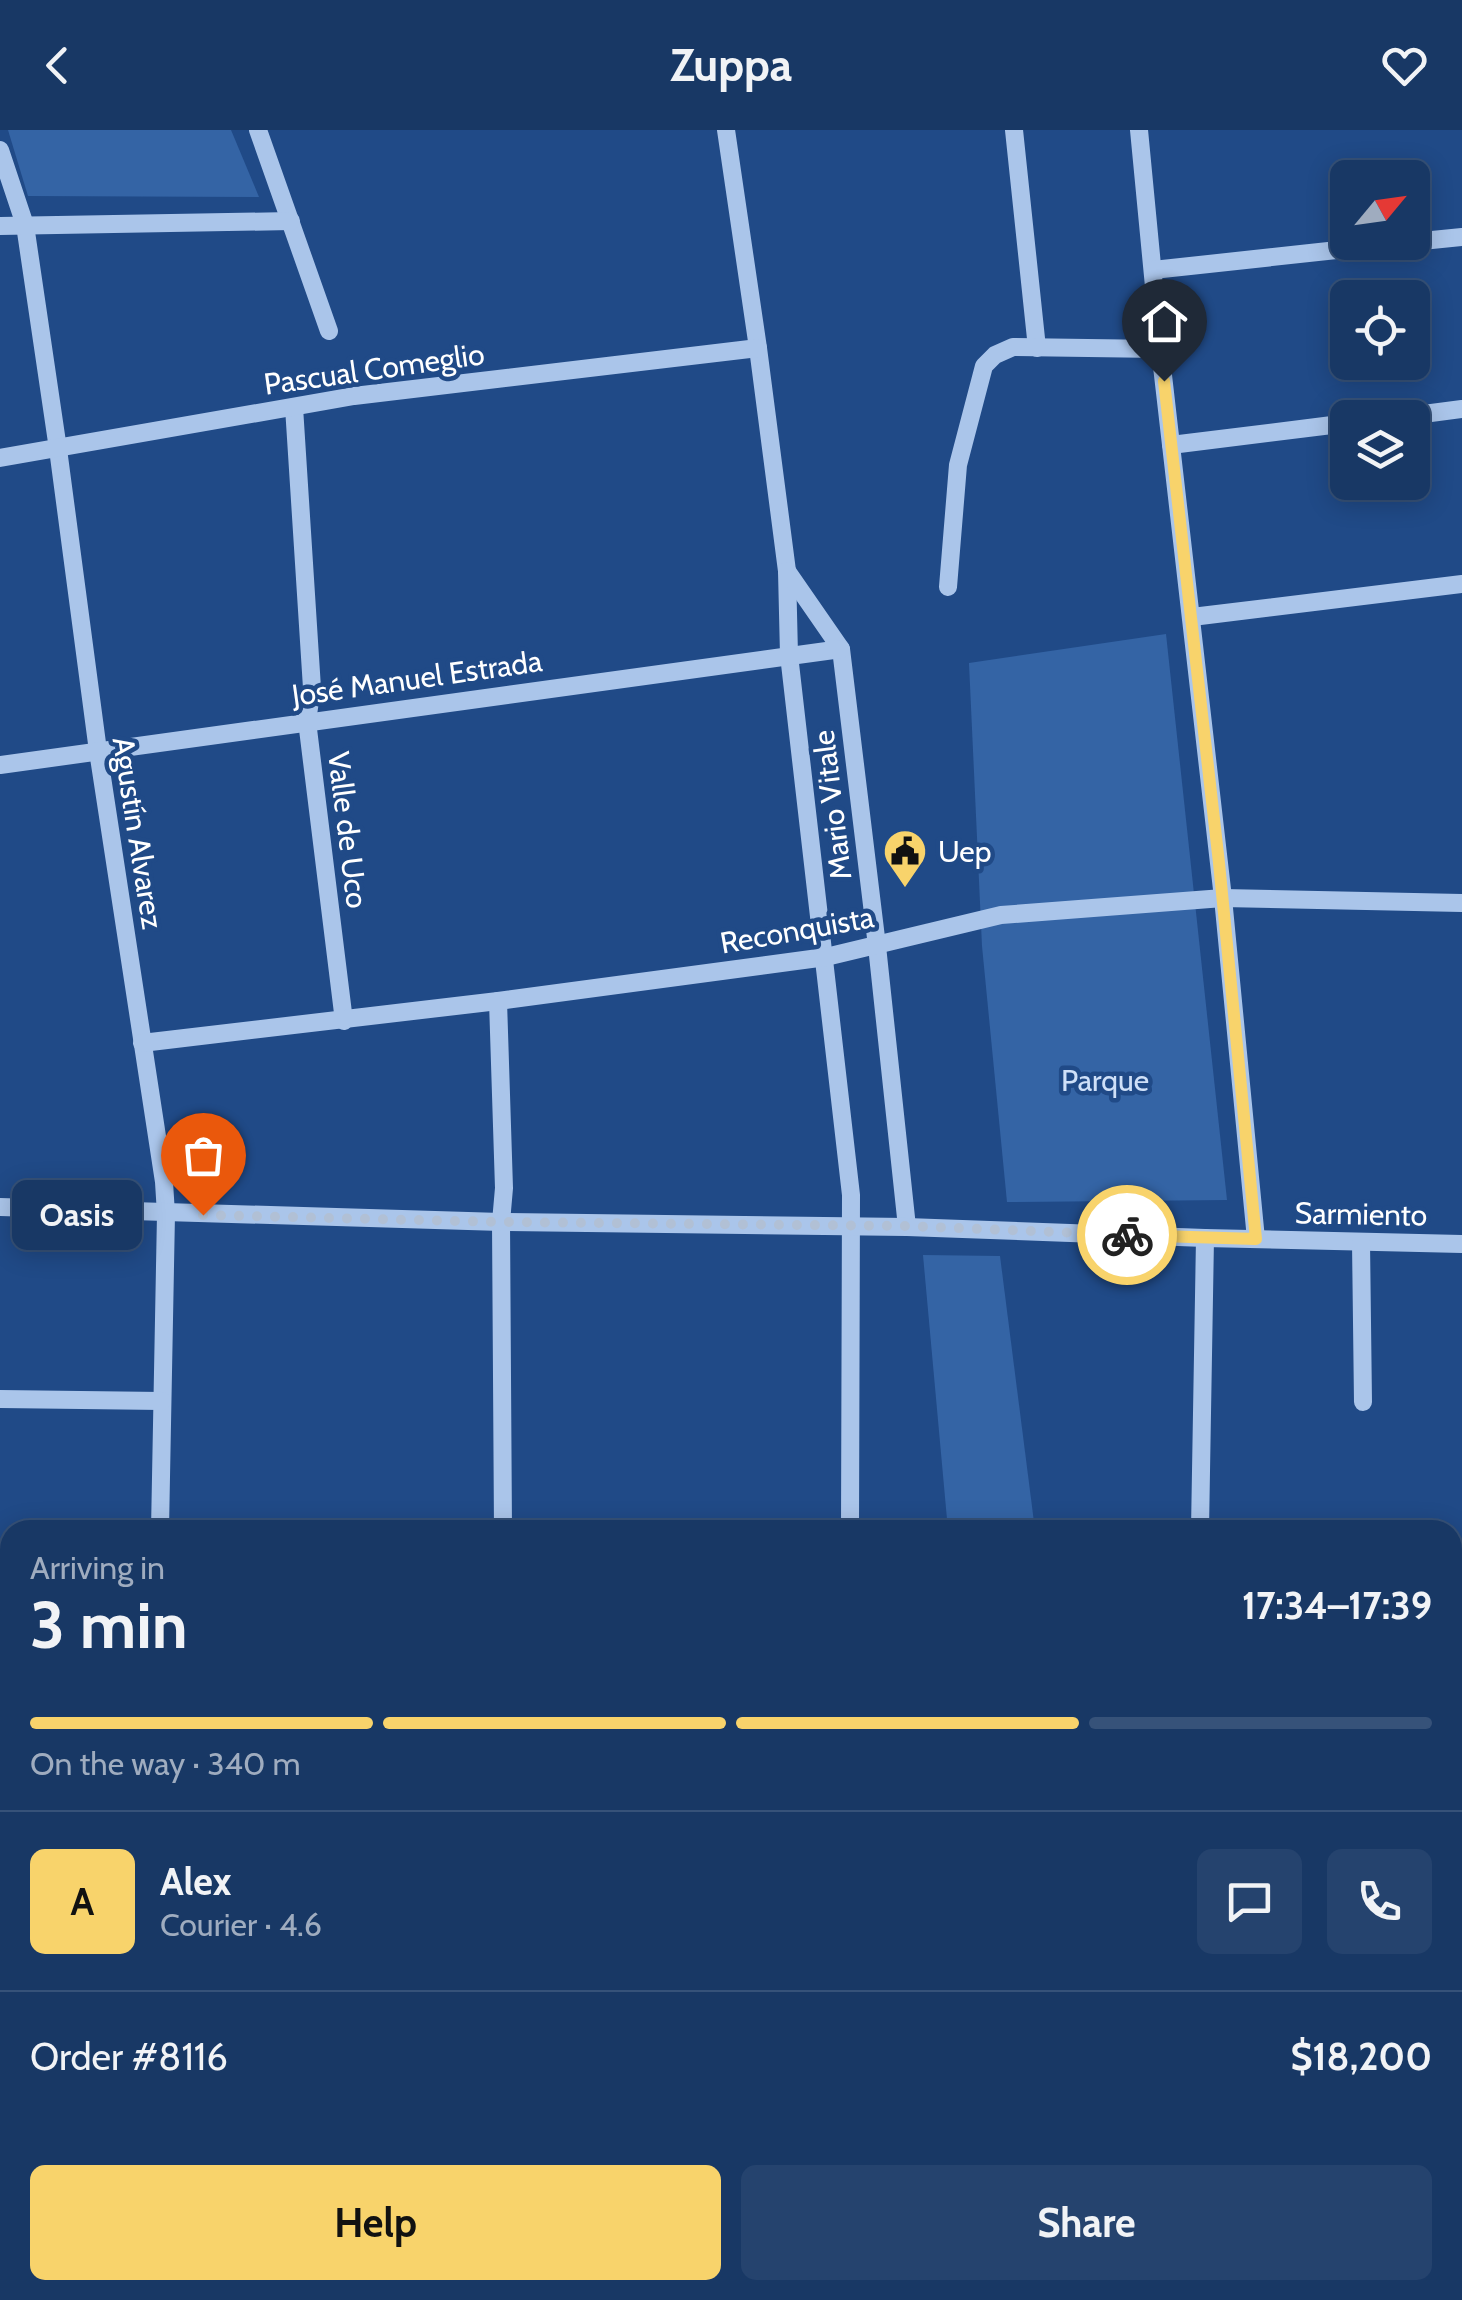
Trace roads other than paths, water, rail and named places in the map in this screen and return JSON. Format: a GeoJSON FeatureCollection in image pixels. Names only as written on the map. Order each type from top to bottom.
{"type":"FeatureCollection","features":[{"type":"Feature","properties":{"kind":"street"},"geometry":{"type":"LineString","coordinates":[[258,130],[329,332]]}},
{"type":"Feature","properties":{"kind":"street","name":"Mario Vitale"},"geometry":{"type":"LineString","coordinates":[[726,130],[787,571],[789,655],[851,1195],[850,1520]]}},
{"type":"Feature","properties":{"kind":"street"},"geometry":{"type":"LineString","coordinates":[[1014,130],[1037,348]]}},
{"type":"Feature","properties":{"kind":"street"},"geometry":{"type":"LineString","coordinates":[[1139,130],[1256,1239]]}},
{"type":"Feature","properties":{"kind":"street","name":"Agustín Alvarez"},"geometry":{"type":"LineString","coordinates":[[0,150],[25,225],[98,751],[164,1182],[160,1520]]}},
{"type":"Feature","properties":{"kind":"street"},"geometry":{"type":"LineString","coordinates":[[0,226],[291,221]]}},
{"type":"Feature","properties":{"kind":"street"},"geometry":{"type":"LineString","coordinates":[[1430,240],[1462,237]]}},
{"type":"Feature","properties":{"kind":"street"},"geometry":{"type":"LineString","coordinates":[[1153,270],[1330,251]]}},
{"type":"Feature","properties":{"kind":"street"},"geometry":{"type":"LineString","coordinates":[[948,587],[958,465],[984,366],[1012,347],[1160,349]]}},
{"type":"Feature","properties":{"kind":"street","name":"Pascual Comeglio"},"geometry":{"type":"LineString","coordinates":[[0,458],[354,396],[758,348]]}},
{"type":"Feature","properties":{"kind":"street","name":"Valle de Uco"},"geometry":{"type":"LineString","coordinates":[[294,407],[312,688],[306,721],[344,1020]]}},
{"type":"Feature","properties":{"kind":"street"},"geometry":{"type":"LineString","coordinates":[[1430,413],[1462,409]]}},
{"type":"Feature","properties":{"kind":"street"},"geometry":{"type":"LineString","coordinates":[[1171,445],[1330,425]]}},
{"type":"Feature","properties":{"kind":"street","name":"Mario Vitale"},"geometry":{"type":"LineString","coordinates":[[787,571],[841,649],[907,1226]]}},
{"type":"Feature","properties":{"kind":"street"},"geometry":{"type":"LineString","coordinates":[[1192,618],[1462,584]]}},
{"type":"Feature","properties":{"kind":"street","name":"José Manuel Estrada"},"geometry":{"type":"LineString","coordinates":[[0,765],[841,649]]}},
{"type":"Feature","properties":{"kind":"street","name":"Reconquista"},"geometry":{"type":"LineString","coordinates":[[142,1043],[498,1002],[826,957],[1001,915],[1222,898],[1462,903]]}},
{"type":"Feature","properties":{"kind":"street"},"geometry":{"type":"LineString","coordinates":[[498,1002],[504,1188],[500,1222],[503,1520]]}},
{"type":"Feature","properties":{"kind":"street","name":"Sarmiento"},"geometry":{"type":"LineString","coordinates":[[0,1207],[500,1222],[907,1226],[1462,1244]]}},
{"type":"Feature","properties":{"kind":"street"},"geometry":{"type":"LineString","coordinates":[[1200,1520],[1204,1238]]}},
{"type":"Feature","properties":{"kind":"street"},"geometry":{"type":"LineString","coordinates":[[1361,1242],[1363,1402]]}},
{"type":"Feature","properties":{"kind":"street"},"geometry":{"type":"LineString","coordinates":[[0,1398],[162,1401]]}},
{"type":"Feature","properties":{"kind":"place","name":"Uep"},"geometry":{"type":"Point","coordinates":[905,889]}},
{"type":"Feature","properties":{"kind":"place","name":"Oasis"},"geometry":{"type":"Point","coordinates":[203,1215]}},
{"type":"Feature","properties":{"kind":"park label","name":"Parque"},"geometry":{"type":"Point","coordinates":[1105,1080]}}]}
